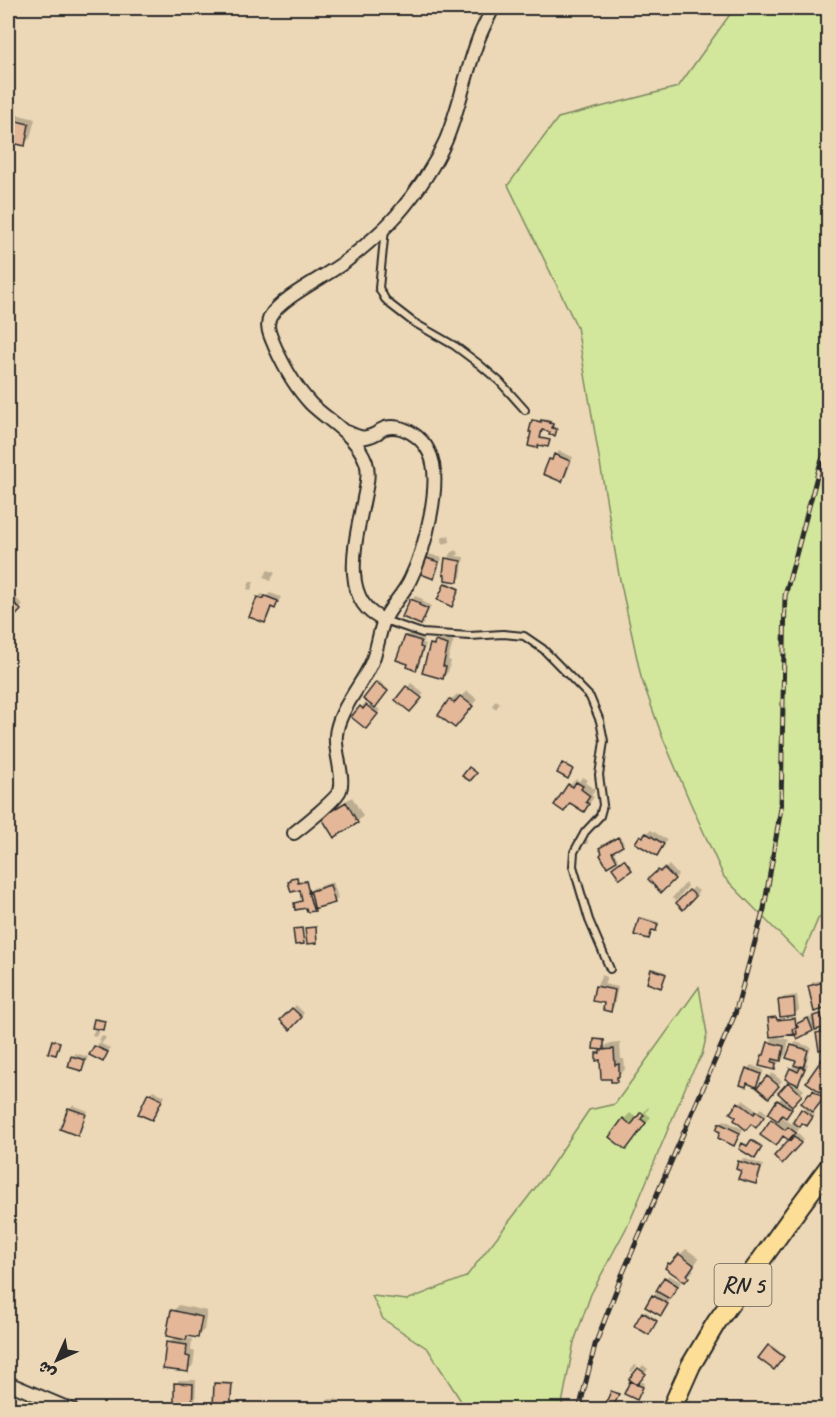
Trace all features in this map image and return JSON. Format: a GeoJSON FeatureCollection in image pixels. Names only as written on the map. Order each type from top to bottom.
{"type":"FeatureCollection","features":[{"type":"Feature","properties":{"kind":"main road","name":"RN 5"},"geometry":{"type":"LineString","coordinates":[[671,1410],[690,1365],[716,1323],[828,1168]]}},
{"type":"Feature","properties":{"kind":"street"},"geometry":{"type":"LineString","coordinates":[[384,620],[374,616],[362,604],[355,585],[354,557],[366,486],[367,465],[360,449],[345,431],[311,403],[298,387],[283,364],[268,331],[270,318],[278,307],[346,261],[386,227],[419,187],[447,138],[478,39],[493,8]]}},
{"type":"Feature","properties":{"kind":"street"},"geometry":{"type":"LineString","coordinates":[[294,833],[327,805],[340,790],[336,735],[342,716],[371,664],[384,620],[410,581],[429,524],[435,479],[434,465],[420,438],[400,428],[385,428],[370,437],[360,438],[345,431]]}},
{"type":"Feature","properties":{"kind":"street"},"geometry":{"type":"LineString","coordinates":[[8,1383],[72,1410]]}},
{"type":"Feature","properties":{"kind":"lane"},"geometry":{"type":"LineString","coordinates":[[386,227],[380,288],[385,299],[413,322],[478,363],[501,382],[525,410]]}},
{"type":"Feature","properties":{"kind":"lane"},"geometry":{"type":"LineString","coordinates":[[384,620],[422,633],[524,636],[543,649],[590,697],[600,721],[604,741],[599,775],[603,805],[600,816],[585,832],[574,852],[573,866],[589,920],[610,969]]}},
{"type":"Feature","properties":{"kind":"green space"},"geometry":{"type":"Polygon","coordinates":[[[727,8],[828,8],[828,911],[818,919],[802,957],[724,877],[662,736],[641,677],[619,575],[577,327],[508,185],[558,118],[678,87],[731,13],[727,8]]]}},
{"type":"Feature","properties":{"kind":"green space"},"geometry":{"type":"Polygon","coordinates":[[[699,987],[707,1034],[702,1055],[690,1076],[630,1221],[591,1294],[574,1342],[561,1409],[466,1409],[428,1349],[383,1319],[372,1296],[407,1300],[466,1277],[546,1174],[589,1110],[615,1104],[699,987]]]}},
{"type":"Feature","properties":{"kind":"building"},"geometry":{"type":"Polygon","coordinates":[[[8,119],[29,124],[25,146],[8,142],[8,119]]]}},
{"type":"Feature","properties":{"kind":"building"},"geometry":{"type":"Polygon","coordinates":[[[532,420],[550,422],[553,424],[552,428],[557,429],[555,436],[542,430],[540,438],[550,440],[548,447],[528,446],[532,420]]]}},
{"type":"Feature","properties":{"kind":"building"},"geometry":{"type":"Polygon","coordinates":[[[554,454],[570,461],[562,482],[543,474],[549,459],[552,460],[554,454]]]}},
{"type":"Feature","properties":{"kind":"building"},"geometry":{"type":"Polygon","coordinates":[[[423,557],[439,562],[434,579],[418,573],[423,557]]]}},
{"type":"Feature","properties":{"kind":"building"},"geometry":{"type":"Polygon","coordinates":[[[445,558],[461,561],[458,582],[445,580],[443,574],[445,558]]]}},
{"type":"Feature","properties":{"kind":"building"},"geometry":{"type":"Polygon","coordinates":[[[445,583],[459,589],[452,607],[437,600],[445,583]]]}},
{"type":"Feature","properties":{"kind":"building"},"geometry":{"type":"Polygon","coordinates":[[[265,596],[278,601],[275,609],[271,607],[265,623],[249,617],[257,597],[263,599],[265,596]]]}},
{"type":"Feature","properties":{"kind":"building"},"geometry":{"type":"Polygon","coordinates":[[[8,597],[21,610],[8,624],[8,597]]]}},
{"type":"Feature","properties":{"kind":"building"},"geometry":{"type":"Polygon","coordinates":[[[410,599],[428,609],[421,625],[402,617],[410,599]]]}},
{"type":"Feature","properties":{"kind":"building"},"geometry":{"type":"Polygon","coordinates":[[[405,636],[421,641],[420,647],[423,648],[416,671],[407,667],[408,664],[396,660],[405,636]]]}},
{"type":"Feature","properties":{"kind":"building"},"geometry":{"type":"Polygon","coordinates":[[[435,641],[448,645],[443,666],[446,667],[443,679],[422,673],[430,644],[434,645],[435,641]]]}},
{"type":"Feature","properties":{"kind":"building"},"geometry":{"type":"Polygon","coordinates":[[[376,682],[388,691],[375,708],[363,699],[376,682]]]}},
{"type":"Feature","properties":{"kind":"building"},"geometry":{"type":"Polygon","coordinates":[[[406,686],[422,698],[410,712],[395,700],[406,686]]]}},
{"type":"Feature","properties":{"kind":"building"},"geometry":{"type":"Polygon","coordinates":[[[460,696],[473,706],[455,728],[438,715],[449,699],[454,703],[460,696]]]}},
{"type":"Feature","properties":{"kind":"building"},"geometry":{"type":"Polygon","coordinates":[[[366,705],[378,714],[366,729],[351,717],[360,706],[363,709],[366,705]]]}},
{"type":"Feature","properties":{"kind":"building"},"geometry":{"type":"Polygon","coordinates":[[[562,763],[573,769],[568,779],[557,773],[562,763]]]}},
{"type":"Feature","properties":{"kind":"building"},"geometry":{"type":"Polygon","coordinates":[[[469,767],[477,773],[470,781],[462,776],[469,767]]]}},
{"type":"Feature","properties":{"kind":"building"},"geometry":{"type":"Polygon","coordinates":[[[576,782],[583,786],[581,789],[590,796],[586,802],[589,804],[584,812],[570,803],[564,812],[554,805],[568,784],[573,787],[576,782]]]}},
{"type":"Feature","properties":{"kind":"building"},"geometry":{"type":"Polygon","coordinates":[[[346,802],[358,823],[334,838],[321,817],[346,802]]]}},
{"type":"Feature","properties":{"kind":"building"},"geometry":{"type":"Polygon","coordinates":[[[646,833],[664,844],[657,856],[635,843],[640,835],[643,837],[646,833]]]}},
{"type":"Feature","properties":{"kind":"building"},"geometry":{"type":"Polygon","coordinates":[[[618,837],[623,846],[612,852],[617,861],[607,867],[599,848],[618,837]]]}},
{"type":"Feature","properties":{"kind":"building"},"geometry":{"type":"Polygon","coordinates":[[[624,859],[632,870],[620,879],[612,868],[624,859]]]}},
{"type":"Feature","properties":{"kind":"building"},"geometry":{"type":"Polygon","coordinates":[[[664,868],[675,879],[661,893],[648,879],[664,868]]]}},
{"type":"Feature","properties":{"kind":"building"},"geometry":{"type":"Polygon","coordinates":[[[297,877],[298,883],[306,881],[315,911],[307,912],[306,908],[295,910],[294,903],[302,901],[300,890],[291,892],[288,882],[291,878],[297,877]]]}},
{"type":"Feature","properties":{"kind":"building"},"geometry":{"type":"Polygon","coordinates":[[[330,885],[335,903],[313,909],[308,892],[330,885]]]}},
{"type":"Feature","properties":{"kind":"building"},"geometry":{"type":"Polygon","coordinates":[[[689,890],[696,896],[683,910],[676,903],[689,890]]]}},
{"type":"Feature","properties":{"kind":"building"},"geometry":{"type":"Polygon","coordinates":[[[639,918],[658,924],[656,931],[652,930],[649,939],[634,935],[639,918]]]}},
{"type":"Feature","properties":{"kind":"building"},"geometry":{"type":"Polygon","coordinates":[[[316,927],[317,943],[307,944],[305,928],[316,927]]]}},
{"type":"Feature","properties":{"kind":"building"},"geometry":{"type":"Polygon","coordinates":[[[302,928],[304,944],[295,945],[293,929],[302,928]]]}},
{"type":"Feature","properties":{"kind":"building"},"geometry":{"type":"Polygon","coordinates":[[[651,969],[666,974],[661,988],[647,983],[651,969]]]}},
{"type":"Feature","properties":{"kind":"building"},"geometry":{"type":"Polygon","coordinates":[[[828,981],[828,1008],[814,1012],[808,986],[828,981]]]}},
{"type":"Feature","properties":{"kind":"building"},"geometry":{"type":"Polygon","coordinates":[[[595,986],[615,990],[611,1012],[603,1010],[604,1003],[592,1001],[595,986]]]}},
{"type":"Feature","properties":{"kind":"building"},"geometry":{"type":"Polygon","coordinates":[[[794,998],[795,1015],[780,1017],[778,1000],[794,998]]]}},
{"type":"Feature","properties":{"kind":"building"},"geometry":{"type":"Polygon","coordinates":[[[292,1008],[302,1017],[290,1030],[280,1020],[292,1008]]]}},
{"type":"Feature","properties":{"kind":"building"},"geometry":{"type":"Polygon","coordinates":[[[821,1014],[822,1020],[828,1019],[828,1027],[815,1030],[813,1016],[821,1014]]]}},
{"type":"Feature","properties":{"kind":"building"},"geometry":{"type":"Polygon","coordinates":[[[776,1017],[777,1020],[795,1018],[797,1034],[770,1037],[768,1018],[776,1017]]]}},
{"type":"Feature","properties":{"kind":"building"},"geometry":{"type":"Polygon","coordinates":[[[808,1018],[813,1031],[797,1039],[792,1029],[798,1027],[796,1024],[808,1018]]]}},
{"type":"Feature","properties":{"kind":"building"},"geometry":{"type":"Polygon","coordinates":[[[94,1019],[105,1021],[103,1030],[92,1028],[94,1019]]]}},
{"type":"Feature","properties":{"kind":"building"},"geometry":{"type":"Polygon","coordinates":[[[828,1031],[828,1048],[819,1050],[816,1033],[828,1031]]]}},
{"type":"Feature","properties":{"kind":"building"},"geometry":{"type":"Polygon","coordinates":[[[594,1039],[604,1040],[604,1050],[593,1049],[594,1039]]]}},
{"type":"Feature","properties":{"kind":"building"},"geometry":{"type":"Polygon","coordinates":[[[52,1040],[60,1042],[56,1055],[48,1053],[52,1040]]]}},
{"type":"Feature","properties":{"kind":"building"},"geometry":{"type":"Polygon","coordinates":[[[768,1042],[784,1046],[781,1061],[773,1059],[772,1062],[776,1063],[775,1070],[759,1066],[768,1042]]]}},
{"type":"Feature","properties":{"kind":"building"},"geometry":{"type":"Polygon","coordinates":[[[791,1045],[808,1050],[803,1068],[794,1065],[796,1061],[786,1058],[791,1045]]]}},
{"type":"Feature","properties":{"kind":"building"},"geometry":{"type":"Polygon","coordinates":[[[94,1046],[108,1052],[103,1062],[89,1055],[94,1046]]]}},
{"type":"Feature","properties":{"kind":"building"},"geometry":{"type":"Polygon","coordinates":[[[614,1049],[615,1065],[619,1064],[619,1077],[617,1077],[617,1082],[611,1082],[611,1079],[601,1079],[600,1060],[596,1061],[596,1053],[600,1053],[600,1050],[614,1049]]]}},
{"type":"Feature","properties":{"kind":"building"},"geometry":{"type":"Polygon","coordinates":[[[71,1056],[85,1060],[82,1071],[68,1067],[71,1056]]]}},
{"type":"Feature","properties":{"kind":"building"},"geometry":{"type":"Polygon","coordinates":[[[822,1059],[828,1063],[828,1097],[806,1082],[822,1059]]]}},
{"type":"Feature","properties":{"kind":"building"},"geometry":{"type":"Polygon","coordinates":[[[801,1066],[805,1068],[798,1085],[785,1079],[790,1068],[798,1072],[801,1066]]]}},
{"type":"Feature","properties":{"kind":"building"},"geometry":{"type":"Polygon","coordinates":[[[746,1068],[761,1074],[756,1087],[747,1083],[746,1087],[740,1085],[746,1068]]]}},
{"type":"Feature","properties":{"kind":"building"},"geometry":{"type":"Polygon","coordinates":[[[767,1076],[779,1086],[769,1098],[757,1088],[767,1076]]]}},
{"type":"Feature","properties":{"kind":"building"},"geometry":{"type":"Polygon","coordinates":[[[788,1082],[802,1095],[792,1106],[778,1093],[788,1082]]]}},
{"type":"Feature","properties":{"kind":"building"},"geometry":{"type":"Polygon","coordinates":[[[813,1090],[824,1098],[813,1112],[801,1103],[813,1090]]]}},
{"type":"Feature","properties":{"kind":"building"},"geometry":{"type":"Polygon","coordinates":[[[148,1093],[162,1100],[152,1120],[138,1114],[148,1093]]]}},
{"type":"Feature","properties":{"kind":"building"},"geometry":{"type":"Polygon","coordinates":[[[777,1100],[792,1109],[786,1118],[782,1115],[778,1121],[768,1114],[777,1100]]]}},
{"type":"Feature","properties":{"kind":"building"},"geometry":{"type":"Polygon","coordinates":[[[738,1102],[754,1114],[756,1111],[764,1117],[756,1128],[751,1124],[746,1130],[734,1120],[736,1117],[730,1113],[738,1102]]]}},
{"type":"Feature","properties":{"kind":"building"},"geometry":{"type":"Polygon","coordinates":[[[68,1108],[86,1114],[78,1136],[60,1129],[68,1108]]]}},
{"type":"Feature","properties":{"kind":"building"},"geometry":{"type":"Polygon","coordinates":[[[801,1109],[813,1117],[807,1126],[802,1123],[800,1127],[793,1122],[801,1109]]]}},
{"type":"Feature","properties":{"kind":"building"},"geometry":{"type":"Polygon","coordinates":[[[641,1112],[644,1115],[641,1119],[646,1123],[626,1150],[609,1137],[623,1118],[631,1125],[641,1112]]]}},
{"type":"Feature","properties":{"kind":"building"},"geometry":{"type":"Polygon","coordinates":[[[771,1119],[785,1130],[788,1127],[796,1133],[790,1141],[783,1136],[776,1146],[760,1135],[771,1119]]]}},
{"type":"Feature","properties":{"kind":"building"},"geometry":{"type":"Polygon","coordinates":[[[719,1123],[740,1133],[734,1146],[718,1138],[720,1132],[716,1130],[719,1123]]]}},
{"type":"Feature","properties":{"kind":"building"},"geometry":{"type":"Polygon","coordinates":[[[793,1135],[801,1143],[782,1164],[774,1156],[793,1135]]]}},
{"type":"Feature","properties":{"kind":"building"},"geometry":{"type":"Polygon","coordinates":[[[751,1140],[762,1147],[755,1159],[739,1149],[742,1143],[747,1146],[751,1140]]]}},
{"type":"Feature","properties":{"kind":"building"},"geometry":{"type":"Polygon","coordinates":[[[738,1161],[761,1168],[756,1184],[738,1179],[741,1171],[736,1169],[738,1161]]]}},
{"type":"Feature","properties":{"kind":"building"},"geometry":{"type":"Polygon","coordinates":[[[679,1254],[694,1265],[685,1282],[665,1268],[679,1254]]]}},
{"type":"Feature","properties":{"kind":"building"},"geometry":{"type":"Polygon","coordinates":[[[664,1277],[678,1286],[670,1299],[656,1291],[664,1277]]]}},
{"type":"Feature","properties":{"kind":"building"},"geometry":{"type":"Polygon","coordinates":[[[652,1295],[668,1304],[661,1316],[645,1307],[652,1295]]]}},
{"type":"Feature","properties":{"kind":"building"},"geometry":{"type":"Polygon","coordinates":[[[171,1310],[202,1317],[198,1338],[187,1336],[186,1340],[166,1336],[171,1310]]]}},
{"type":"Feature","properties":{"kind":"building"},"geometry":{"type":"Polygon","coordinates":[[[642,1312],[657,1321],[649,1335],[634,1326],[642,1312]]]}},
{"type":"Feature","properties":{"kind":"building"},"geometry":{"type":"Polygon","coordinates":[[[166,1342],[187,1345],[186,1356],[190,1357],[188,1372],[163,1369],[166,1342]]]}},
{"type":"Feature","properties":{"kind":"building"},"geometry":{"type":"Polygon","coordinates":[[[768,1345],[784,1357],[774,1370],[758,1358],[768,1345]]]}},
{"type":"Feature","properties":{"kind":"building"},"geometry":{"type":"Polygon","coordinates":[[[638,1368],[646,1374],[637,1385],[629,1379],[638,1368]]]}},
{"type":"Feature","properties":{"kind":"building"},"geometry":{"type":"Polygon","coordinates":[[[630,1381],[643,1387],[637,1400],[624,1394],[630,1381]]]}},
{"type":"Feature","properties":{"kind":"building"},"geometry":{"type":"Polygon","coordinates":[[[174,1383],[193,1384],[192,1410],[174,1410],[174,1383]]]}},
{"type":"Feature","properties":{"kind":"building"},"geometry":{"type":"Polygon","coordinates":[[[214,1383],[232,1384],[230,1409],[213,1408],[214,1383]]]}},
{"type":"Feature","properties":{"kind":"building"},"geometry":{"type":"Polygon","coordinates":[[[611,1391],[619,1394],[613,1408],[605,1405],[611,1391]]]}},
{"type":"Feature","properties":{"kind":"railway"},"geometry":{"type":"LineString","coordinates":[[579,1410],[595,1345],[622,1275],[735,1014],[764,909],[781,808],[785,596],[820,465],[828,446]]}}]}
